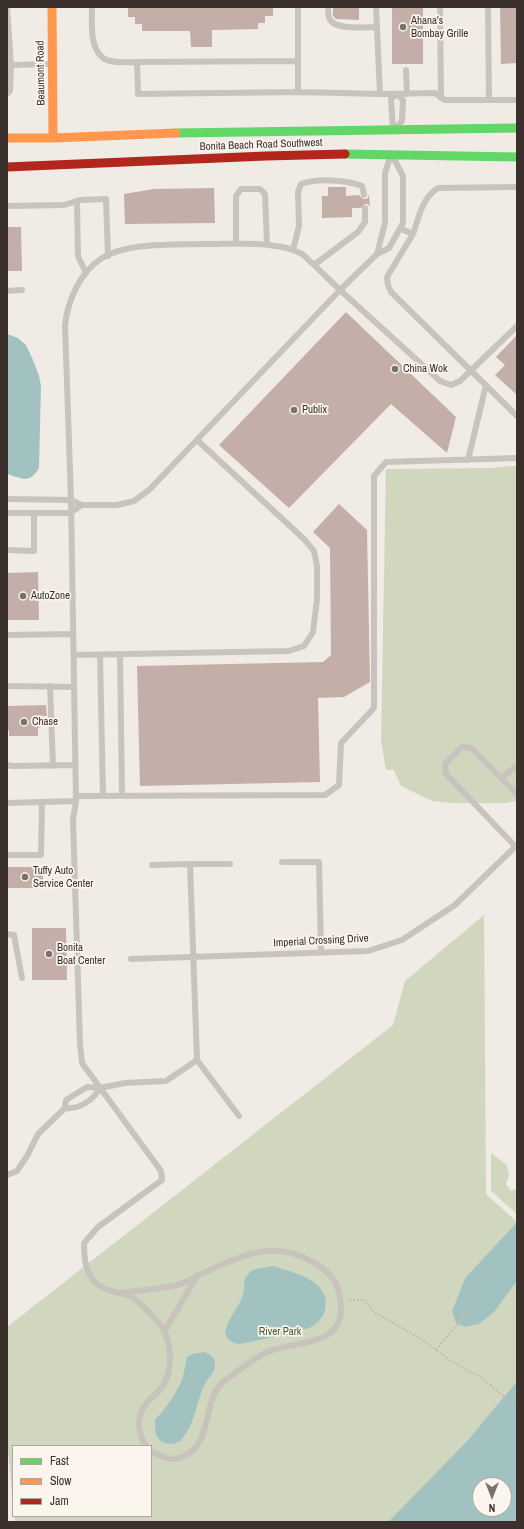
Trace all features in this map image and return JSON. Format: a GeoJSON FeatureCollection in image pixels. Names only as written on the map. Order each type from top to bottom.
{"type":"FeatureCollection","features":[{"type":"Feature","properties":{"kind":"main road","name":"Beaumont Road"},"geometry":{"type":"LineString","coordinates":[[52,7],[53,138]]}},
{"type":"Feature","properties":{"kind":"main road","name":"Bonita Beach Road Southwest"},"geometry":{"type":"LineString","coordinates":[[7,167],[64,166],[265,156],[517,128]]}},
{"type":"Feature","properties":{"kind":"main road","name":"Bonita Beach Road Southwest"},"geometry":{"type":"LineString","coordinates":[[7,138],[53,138],[182,133],[392,142],[517,157]]}},
{"type":"Feature","properties":{"kind":"lane"},"geometry":{"type":"LineString","coordinates":[[7,7],[10,91],[7,94]]}},
{"type":"Feature","properties":{"kind":"lane"},"geometry":{"type":"LineString","coordinates":[[92,7],[92,34],[96,48],[103,58],[116,62],[298,61]]}},
{"type":"Feature","properties":{"kind":"lane"},"geometry":{"type":"LineString","coordinates":[[298,7],[298,92]]}},
{"type":"Feature","properties":{"kind":"lane"},"geometry":{"type":"LineString","coordinates":[[328,7],[328,18],[334,24],[342,27],[377,27]]}},
{"type":"Feature","properties":{"kind":"lane"},"geometry":{"type":"LineString","coordinates":[[376,7],[380,94]]}},
{"type":"Feature","properties":{"kind":"lane"},"geometry":{"type":"LineString","coordinates":[[440,7],[441,98]]}},
{"type":"Feature","properties":{"kind":"lane"},"geometry":{"type":"LineString","coordinates":[[488,7],[489,100]]}},
{"type":"Feature","properties":{"kind":"lane"},"geometry":{"type":"LineString","coordinates":[[137,62],[138,94],[298,92],[380,94],[435,93],[445,100],[517,100]]}},
{"type":"Feature","properties":{"kind":"lane"},"geometry":{"type":"LineString","coordinates":[[9,65],[53,64]]}},
{"type":"Feature","properties":{"kind":"lane"},"geometry":{"type":"LineString","coordinates":[[406,70],[407,94]]}},
{"type":"Feature","properties":{"kind":"lane"},"geometry":{"type":"LineString","coordinates":[[377,254],[385,222],[385,173],[392,142],[402,121],[403,100],[396,94]]}},
{"type":"Feature","properties":{"kind":"lane"},"geometry":{"type":"LineString","coordinates":[[7,499],[71,500],[82,505],[118,505],[134,501],[149,490],[340,290],[377,254],[389,248],[403,223],[403,176],[392,142],[391,99],[396,94]]}},
{"type":"Feature","properties":{"kind":"lane"},"geometry":{"type":"LineString","coordinates":[[293,250],[299,226],[298,192],[301,184],[310,181],[350,182],[362,186],[364,195]]}},
{"type":"Feature","properties":{"kind":"lane"},"geometry":{"type":"LineString","coordinates":[[517,186],[438,188],[431,192],[426,198],[413,234],[387,277],[391,292],[472,370],[517,416]]}},
{"type":"Feature","properties":{"kind":"lane"},"geometry":{"type":"LineString","coordinates":[[236,243],[236,196],[241,189],[260,188],[265,194],[267,244]]}},
{"type":"Feature","properties":{"kind":"lane"},"geometry":{"type":"LineString","coordinates":[[7,206],[64,205],[77,201],[106,199],[108,256]]}},
{"type":"Feature","properties":{"kind":"lane"},"geometry":{"type":"LineString","coordinates":[[77,201],[78,256],[86,273]]}},
{"type":"Feature","properties":{"kind":"lane"},"geometry":{"type":"LineString","coordinates":[[314,265],[358,232],[365,222],[365,208]]}},
{"type":"Feature","properties":{"kind":"lane"},"geometry":{"type":"LineString","coordinates":[[401,228],[413,234]]}},
{"type":"Feature","properties":{"kind":"lane"},"geometry":{"type":"LineString","coordinates":[[145,1445],[141,1438],[139,1425],[141,1412],[162,1387],[168,1376],[170,1360],[169,1346],[164,1332],[153,1317],[131,1297],[109,1291],[97,1283],[89,1275],[84,1260],[84,1243],[98,1227],[162,1180],[162,1176],[161,1171],[82,1063],[80,1044],[74,820],[76,765],[70,513],[71,500],[65,325],[67,312],[73,295],[86,273],[92,266],[108,256],[131,249],[150,246],[236,243],[267,244],[284,247],[302,253],[440,382],[451,385],[460,381],[517,326]]}},
{"type":"Feature","properties":{"kind":"lane"},"geometry":{"type":"LineString","coordinates":[[7,291],[22,290]]}},
{"type":"Feature","properties":{"kind":"lane"},"geometry":{"type":"LineString","coordinates":[[468,460],[486,385]]}},
{"type":"Feature","properties":{"kind":"lane"},"geometry":{"type":"LineString","coordinates":[[74,655],[289,651],[304,646],[313,632],[317,599],[317,566],[314,551],[304,539],[197,440]]}},
{"type":"Feature","properties":{"kind":"lane"},"geometry":{"type":"LineString","coordinates":[[7,803],[42,802],[122,795],[325,795],[339,785],[341,743],[374,708],[374,476],[386,462],[517,458]]}},
{"type":"Feature","properties":{"kind":"lane"},"geometry":{"type":"LineString","coordinates":[[7,513],[70,513],[82,505]]}},
{"type":"Feature","properties":{"kind":"lane"},"geometry":{"type":"LineString","coordinates":[[7,550],[34,550],[34,513]]}},
{"type":"Feature","properties":{"kind":"lane"},"geometry":{"type":"LineString","coordinates":[[7,635],[73,634]]}},
{"type":"Feature","properties":{"kind":"lane"},"geometry":{"type":"LineString","coordinates":[[120,654],[122,795]]}},
{"type":"Feature","properties":{"kind":"lane"},"geometry":{"type":"LineString","coordinates":[[100,655],[104,796]]}},
{"type":"Feature","properties":{"kind":"lane"},"geometry":{"type":"LineString","coordinates":[[7,686],[74,687]]}},
{"type":"Feature","properties":{"kind":"lane"},"geometry":{"type":"LineString","coordinates":[[50,686],[53,766]]}},
{"type":"Feature","properties":{"kind":"lane"},"geometry":{"type":"LineString","coordinates":[[516,846],[446,774],[445,764],[462,747],[471,748],[517,794]]}},
{"type":"Feature","properties":{"kind":"lane"},"geometry":{"type":"LineString","coordinates":[[7,765],[76,765]]}},
{"type":"Feature","properties":{"kind":"lane"},"geometry":{"type":"LineString","coordinates":[[501,778],[517,766]]}},
{"type":"Feature","properties":{"kind":"lane"},"geometry":{"type":"LineString","coordinates":[[7,855],[41,855],[42,802]]}},
{"type":"Feature","properties":{"kind":"lane","name":"Imperial Crossing Drive"},"geometry":{"type":"LineString","coordinates":[[131,959],[368,951],[402,940],[455,905],[516,846]]}},
{"type":"Feature","properties":{"kind":"lane"},"geometry":{"type":"LineString","coordinates":[[282,862],[319,862],[321,952]]}},
{"type":"Feature","properties":{"kind":"lane"},"geometry":{"type":"LineString","coordinates":[[190,864],[197,1060],[239,1116]]}},
{"type":"Feature","properties":{"kind":"lane"},"geometry":{"type":"LineString","coordinates":[[152,865],[230,864]]}},
{"type":"Feature","properties":{"kind":"lane"},"geometry":{"type":"LineString","coordinates":[[7,934],[14,935],[22,978]]}},
{"type":"Feature","properties":{"kind":"lane"},"geometry":{"type":"LineString","coordinates":[[7,1175],[17,1170],[27,1156],[38,1134],[65,1108],[66,1100],[87,1087],[100,1088],[125,1083],[166,1081],[197,1060]]}},
{"type":"Feature","properties":{"kind":"lane"},"geometry":{"type":"LineString","coordinates":[[65,1108],[74,1109],[96,1096],[100,1088]]}},
{"type":"Feature","properties":{"kind":"lane"},"geometry":{"type":"LineString","coordinates":[[120,1294],[178,1284],[239,1257],[255,1252],[273,1250],[296,1254],[322,1268],[334,1280],[341,1301],[341,1313],[337,1325],[322,1338],[268,1352],[220,1384],[215,1394],[200,1441],[195,1450],[179,1458],[160,1457],[152,1452]]}},
{"type":"Feature","properties":{"kind":"lane"},"geometry":{"type":"LineString","coordinates":[[164,1332],[198,1276]]}},
{"type":"Feature","properties":{"kind":"path"},"geometry":{"type":"LineString","coordinates":[[341,1301],[365,1300],[374,1312],[421,1339],[451,1361],[482,1378],[513,1404],[517,1400]]}},
{"type":"Feature","properties":{"kind":"path"},"geometry":{"type":"LineString","coordinates":[[436,1350],[471,1308]]}},
{"type":"Feature","properties":{"kind":"green space"},"geometry":{"type":"Polygon","coordinates":[[[517,466],[517,801],[505,803],[451,803],[432,801],[401,786],[394,770],[386,770],[381,740],[386,469],[491,468],[517,466]]]}},
{"type":"Feature","properties":{"kind":"green space","name":"River Park"},"geometry":{"type":"Polygon","coordinates":[[[484,915],[486,1194],[517,1222],[465,1278],[452,1311],[495,1311],[517,1281],[517,1381],[467,1441],[388,1522],[15,1522],[14,1517],[152,1517],[152,1445],[12,1445],[12,1493],[7,1440],[7,1327],[393,1025],[405,981],[484,915]]]}},
{"type":"Feature","properties":{"kind":"green space"},"geometry":{"type":"Polygon","coordinates":[[[491,1153],[507,1165],[509,1175],[506,1184],[510,1191],[517,1189],[517,1214],[491,1191],[491,1153]]]}},
{"type":"Feature","properties":{"kind":"water"},"geometry":{"type":"Polygon","coordinates":[[[7,334],[18,338],[26,345],[39,376],[41,386],[39,468],[32,477],[25,479],[7,474],[7,334]]]}},
{"type":"Feature","properties":{"kind":"water"},"geometry":{"type":"Polygon","coordinates":[[[517,1222],[517,1281],[495,1311],[479,1324],[465,1327],[456,1323],[452,1311],[465,1278],[517,1222]]]}},
{"type":"Feature","properties":{"kind":"water"},"geometry":{"type":"Polygon","coordinates":[[[273,1266],[310,1279],[323,1291],[326,1300],[323,1316],[317,1323],[309,1328],[240,1344],[231,1341],[226,1336],[226,1330],[228,1323],[243,1295],[246,1277],[252,1270],[273,1266]]]}},
{"type":"Feature","properties":{"kind":"water"},"geometry":{"type":"Polygon","coordinates":[[[204,1352],[213,1358],[215,1367],[201,1393],[190,1427],[182,1439],[177,1443],[170,1444],[163,1442],[157,1436],[155,1420],[170,1402],[179,1387],[187,1357],[204,1352]]]}},
{"type":"Feature","properties":{"kind":"water"},"geometry":{"type":"Polygon","coordinates":[[[517,1381],[517,1522],[388,1522],[467,1441],[517,1381]]]}},
{"type":"Feature","properties":{"kind":"building"},"geometry":{"type":"Polygon","coordinates":[[[128,7],[273,7],[273,16],[265,16],[265,23],[258,23],[258,29],[212,30],[212,47],[191,47],[190,31],[142,31],[142,24],[135,24],[135,17],[128,17],[128,7]]]}},
{"type":"Feature","properties":{"kind":"building"},"geometry":{"type":"Polygon","coordinates":[[[333,7],[359,7],[359,20],[336,19],[333,16],[333,7]]]}},
{"type":"Feature","properties":{"kind":"building"},"geometry":{"type":"Polygon","coordinates":[[[392,7],[423,7],[423,64],[392,64],[392,7]]]}},
{"type":"Feature","properties":{"kind":"building"},"geometry":{"type":"Polygon","coordinates":[[[500,7],[517,7],[517,63],[501,64],[500,7]]]}},
{"type":"Feature","properties":{"kind":"building"},"geometry":{"type":"Polygon","coordinates":[[[328,187],[346,187],[346,196],[359,195],[363,199],[367,199],[369,195],[370,207],[368,204],[365,204],[361,208],[352,208],[352,217],[322,218],[322,196],[328,196],[328,187]]]}},
{"type":"Feature","properties":{"kind":"building"},"geometry":{"type":"Polygon","coordinates":[[[214,188],[215,223],[125,224],[124,194],[154,189],[214,188]]]}},
{"type":"Feature","properties":{"kind":"building"},"geometry":{"type":"Polygon","coordinates":[[[7,227],[21,227],[22,271],[7,271],[7,227]]]}},
{"type":"Feature","properties":{"kind":"building"},"geometry":{"type":"Polygon","coordinates":[[[346,312],[456,417],[447,453],[391,404],[289,508],[219,445],[346,312]]]}},
{"type":"Feature","properties":{"kind":"building"},"geometry":{"type":"Polygon","coordinates":[[[517,335],[517,395],[495,375],[505,365],[496,357],[517,335]]]}},
{"type":"Feature","properties":{"kind":"building"},"geometry":{"type":"Polygon","coordinates":[[[339,504],[367,530],[370,682],[344,697],[318,698],[320,782],[140,786],[137,666],[323,662],[331,655],[330,548],[313,532],[339,504]]]}},
{"type":"Feature","properties":{"kind":"building","name":"AutoZone"},"geometry":{"type":"Polygon","coordinates":[[[38,572],[39,620],[7,620],[7,573],[38,572]]]}},
{"type":"Feature","properties":{"kind":"building","name":"Chase"},"geometry":{"type":"Polygon","coordinates":[[[46,705],[47,716],[40,716],[41,727],[38,728],[38,736],[9,736],[9,730],[7,730],[8,706],[46,705]]]}},
{"type":"Feature","properties":{"kind":"building","name":"Tuffy Auto Service Center"},"geometry":{"type":"Polygon","coordinates":[[[7,867],[43,867],[43,888],[7,888],[7,867]]]}},
{"type":"Feature","properties":{"kind":"building","name":"Bonita Boat Center"},"geometry":{"type":"Polygon","coordinates":[[[32,928],[66,928],[67,980],[32,980],[32,928]]]}},
{"type":"Feature","properties":{"kind":"traffic: fast"},"geometry":{"type":"LineString","coordinates":[[176,133],[517,128]]}},
{"type":"Feature","properties":{"kind":"traffic: fast"},"geometry":{"type":"LineString","coordinates":[[345,154],[517,157]]}},
{"type":"Feature","properties":{"kind":"traffic: slow"},"geometry":{"type":"LineString","coordinates":[[52,7],[53,138]]}},
{"type":"Feature","properties":{"kind":"traffic: slow"},"geometry":{"type":"LineString","coordinates":[[7,138],[53,138],[176,133]]}},
{"type":"Feature","properties":{"kind":"traffic: jam"},"geometry":{"type":"LineString","coordinates":[[7,167],[345,154]]}},
{"type":"Feature","properties":{"kind":"place","name":"Ahana's Bombay Grille"},"geometry":{"type":"Point","coordinates":[403,27]}},
{"type":"Feature","properties":{"kind":"place","name":"China Wok"},"geometry":{"type":"Point","coordinates":[395,369]}},
{"type":"Feature","properties":{"kind":"place","name":"Publix"},"geometry":{"type":"Point","coordinates":[294,410]}},
{"type":"Feature","properties":{"kind":"place","name":"AutoZone"},"geometry":{"type":"Point","coordinates":[23,596]}},
{"type":"Feature","properties":{"kind":"place","name":"Chase"},"geometry":{"type":"Point","coordinates":[24,722]}},
{"type":"Feature","properties":{"kind":"place","name":"Tuffy Auto Service Center"},"geometry":{"type":"Point","coordinates":[25,877]}},
{"type":"Feature","properties":{"kind":"place","name":"Bonita Boat Center"},"geometry":{"type":"Point","coordinates":[49,954]}}]}
